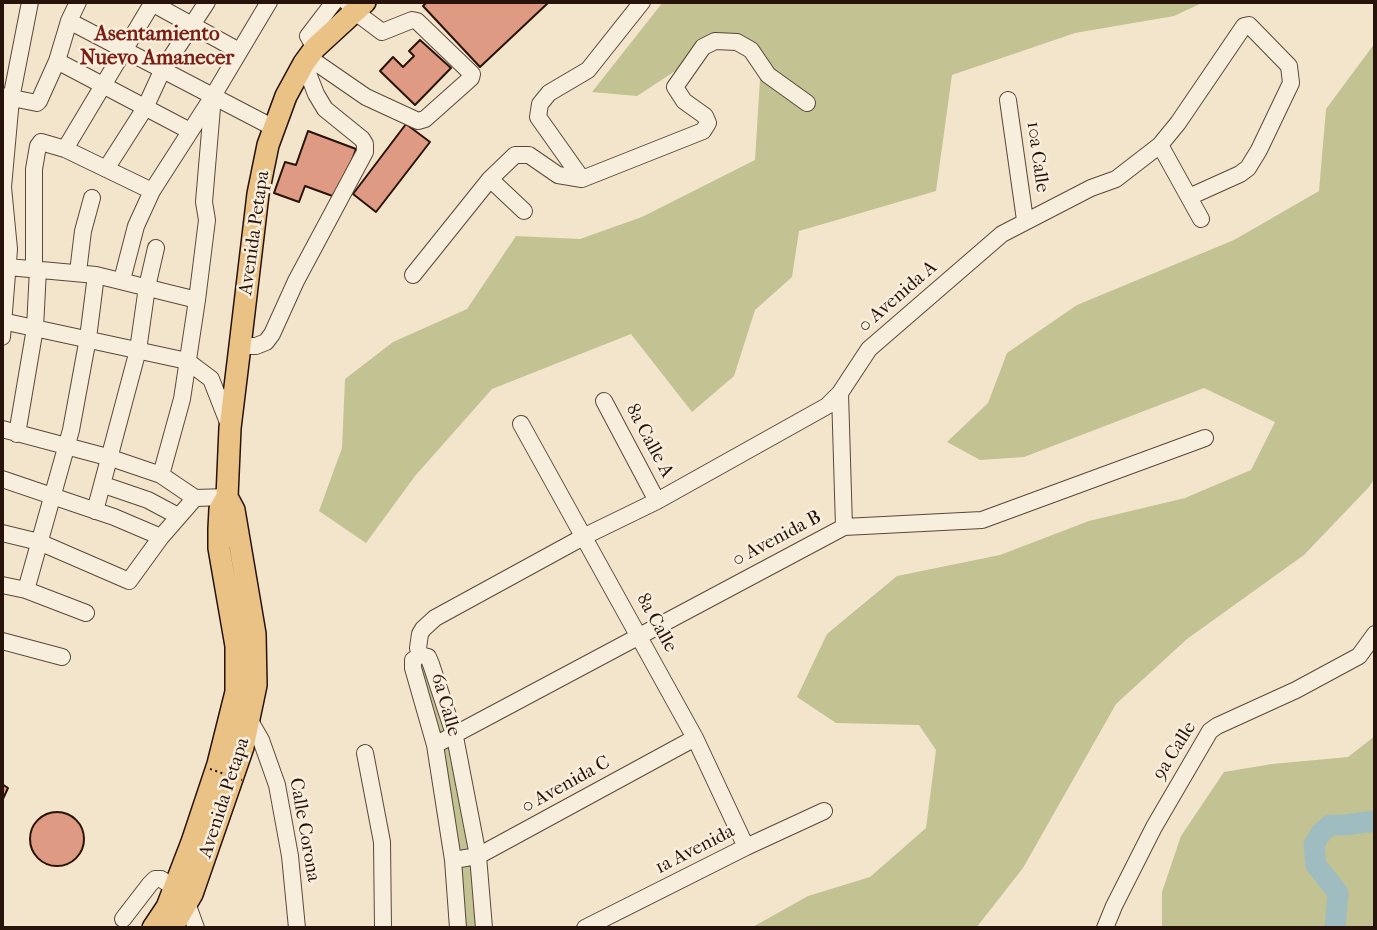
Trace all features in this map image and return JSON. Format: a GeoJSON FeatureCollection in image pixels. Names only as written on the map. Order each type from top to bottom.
{"type":"FeatureCollection","features":[{"type":"Feature","properties":{"kind":"main road","name":"Avenida Petapa"},"geometry":{"type":"LineString","coordinates":[[173,928],[218,764],[241,718],[236,692],[237,666],[219,548],[219,529],[220,509],[226,497],[230,428],[258,194],[268,145],[286,96],[309,56],[356,5]]}},
{"type":"Feature","properties":{"kind":"main road","name":"Avenida Petapa"},"geometry":{"type":"LineString","coordinates":[[153,928],[167,907],[181,896]]}},
{"type":"Feature","properties":{"kind":"street"},"geometry":{"type":"LineString","coordinates":[[30,2],[6,97],[3,187],[8,267],[3,327],[35,328],[187,361],[211,379],[230,428]]}},
{"type":"Feature","properties":{"kind":"street"},"geometry":{"type":"LineString","coordinates":[[6,97],[38,103],[57,61],[78,2]]}},
{"type":"Feature","properties":{"kind":"street"},"geometry":{"type":"LineString","coordinates":[[65,149],[152,2],[239,51]]}},
{"type":"Feature","properties":{"kind":"street"},"geometry":{"type":"LineString","coordinates":[[106,169],[145,108],[162,71],[207,2]]}},
{"type":"Feature","properties":{"kind":"street"},"geometry":{"type":"LineString","coordinates":[[122,280],[136,226],[152,191],[269,2]]}},
{"type":"Feature","properties":{"kind":"street"},"geometry":{"type":"LineString","coordinates":[[240,346],[256,346],[266,342],[272,334],[296,281],[365,152],[362,139],[325,109],[316,94],[308,36],[334,2]]}},
{"type":"Feature","properties":{"kind":"street"},"geometry":{"type":"LineString","coordinates":[[582,179],[538,117],[540,104],[550,93],[588,70],[642,2]]}},
{"type":"Feature","properties":{"kind":"street"},"geometry":{"type":"LineString","coordinates":[[309,56],[366,97],[418,121],[425,119],[471,78],[472,74],[416,21],[412,20],[382,32],[356,5]]}},
{"type":"Feature","properties":{"kind":"street"},"geometry":{"type":"LineString","coordinates":[[69,22],[274,128]]}},
{"type":"Feature","properties":{"kind":"street","name":"0 Avenida A"},"geometry":{"type":"LineString","coordinates":[[420,655],[418,641],[428,623],[585,536],[657,501],[827,406],[840,393],[869,349],[1002,234],[1091,188],[1116,179],[1160,145],[1244,26],[1253,27],[1289,66],[1291,83],[1248,168],[1189,197]]}},
{"type":"Feature","properties":{"kind":"street"},"geometry":{"type":"LineString","coordinates":[[413,275],[489,179],[515,155],[524,154],[558,175],[582,179],[707,128],[705,116],[684,101],[675,87],[702,47],[715,41],[737,42],[751,50],[768,75],[807,103]]}},
{"type":"Feature","properties":{"kind":"street"},"geometry":{"type":"LineString","coordinates":[[57,61],[190,131]]}},
{"type":"Feature","properties":{"kind":"street"},"geometry":{"type":"LineString","coordinates":[[161,475],[182,400],[197,300],[207,220],[204,201],[213,96]]}},
{"type":"Feature","properties":{"kind":"street","name":"10a Calle"},"geometry":{"type":"LineString","coordinates":[[1008,100],[1025,220]]}},
{"type":"Feature","properties":{"kind":"street"},"geometry":{"type":"LineString","coordinates":[[152,191],[65,149],[43,141],[38,146],[34,169],[35,328],[9,431],[111,458],[161,475],[195,498],[226,497]]}},
{"type":"Feature","properties":{"kind":"street"},"geometry":{"type":"LineString","coordinates":[[1160,145],[1201,219]]}},
{"type":"Feature","properties":{"kind":"street"},"geometry":{"type":"LineString","coordinates":[[489,179],[524,211]]}},
{"type":"Feature","properties":{"kind":"street"},"geometry":{"type":"LineString","coordinates":[[78,272],[83,231],[92,198]]}},
{"type":"Feature","properties":{"kind":"street"},"geometry":{"type":"LineString","coordinates":[[95,511],[138,350],[156,248]]}},
{"type":"Feature","properties":{"kind":"street"},"geometry":{"type":"LineString","coordinates":[[8,267],[96,275],[197,300]]}},
{"type":"Feature","properties":{"kind":"street"},"geometry":{"type":"LineString","coordinates":[[26,590],[66,446],[88,338],[96,275]]}},
{"type":"Feature","properties":{"kind":"street"},"geometry":{"type":"LineString","coordinates":[[840,393],[844,527]]}},
{"type":"Feature","properties":{"kind":"street","name":"8a Calle A"},"geometry":{"type":"LineString","coordinates":[[604,401],[657,501]]}},
{"type":"Feature","properties":{"kind":"street","name":"8a Calle"},"geometry":{"type":"LineString","coordinates":[[521,424],[695,738],[746,848]]}},
{"type":"Feature","properties":{"kind":"street","name":"0 Avenida B"},"geometry":{"type":"LineString","coordinates":[[435,745],[455,737],[844,527],[982,520],[1205,438]]}},
{"type":"Feature","properties":{"kind":"street"},"geometry":{"type":"LineString","coordinates":[[2,479],[141,527],[161,537]]}},
{"type":"Feature","properties":{"kind":"street"},"geometry":{"type":"LineString","coordinates":[[104,485],[148,500],[178,516]]}},
{"type":"Feature","properties":{"kind":"street"},"geometry":{"type":"LineString","coordinates":[[2,533],[39,542],[128,582],[161,537],[195,498]]}},
{"type":"Feature","properties":{"kind":"street"},"geometry":{"type":"LineString","coordinates":[[2,585],[26,590],[86,613]]}},
{"type":"Feature","properties":{"kind":"street","name":"9a Calle"},"geometry":{"type":"LineString","coordinates":[[1105,928],[1154,827],[1210,731],[1359,656],[1375,634]]}},
{"type":"Feature","properties":{"kind":"street"},"geometry":{"type":"LineString","coordinates":[[2,641],[62,657]]}},
{"type":"Feature","properties":{"kind":"street","name":"6a Calle"},"geometry":{"type":"LineString","coordinates":[[458,928],[453,860],[435,745],[413,668],[413,660],[420,655],[428,657],[431,664],[455,737],[478,856],[484,928]]}},
{"type":"Feature","properties":{"kind":"street","name":"Calle Corona"},"geometry":{"type":"LineString","coordinates":[[241,718],[271,764],[283,809],[297,928]]}},
{"type":"Feature","properties":{"kind":"street","name":"0 Avenida C"},"geometry":{"type":"LineString","coordinates":[[453,860],[478,856],[695,738]]}},
{"type":"Feature","properties":{"kind":"street"},"geometry":{"type":"LineString","coordinates":[[365,753],[382,842],[383,928]]}},
{"type":"Feature","properties":{"kind":"street","name":"1a Avenida"},"geometry":{"type":"LineString","coordinates":[[592,926],[824,811]]}},
{"type":"Feature","properties":{"kind":"street"},"geometry":{"type":"LineString","coordinates":[[123,919],[155,879],[161,879],[181,896],[196,928]]}},
{"type":"Feature","properties":{"kind":"path"},"geometry":{"type":"LineString","coordinates":[[210,769],[242,780]]}},
{"type":"Feature","properties":{"kind":"green space"},"geometry":{"type":"Polygon","coordinates":[[[663,2],[1204,2],[1174,16],[1075,33],[952,75],[936,191],[799,231],[792,277],[755,310],[734,376],[692,412],[631,334],[492,389],[415,476],[366,543],[319,511],[342,448],[345,379],[393,342],[467,309],[516,236],[580,239],[642,217],[755,160],[761,63],[724,39],[637,96],[592,92],[663,2]]]}},
{"type":"Feature","properties":{"kind":"green space"},"geometry":{"type":"Polygon","coordinates":[[[1375,43],[1375,478],[1369,487],[1304,555],[1187,639],[1116,704],[1023,868],[976,928],[751,928],[808,896],[870,877],[926,828],[936,750],[919,725],[836,723],[797,697],[827,634],[897,576],[1000,555],[1089,521],[1185,498],[1251,470],[1275,422],[1204,388],[1024,457],[980,460],[947,442],[988,403],[1007,353],[1077,305],[1234,240],[1319,191],[1326,109],[1375,43]]]}},
{"type":"Feature","properties":{"kind":"green space"},"geometry":{"type":"Polygon","coordinates":[[[420,655],[443,697],[484,928],[458,928],[413,660],[420,655]]]}},
{"type":"Feature","properties":{"kind":"green space"},"geometry":{"type":"Polygon","coordinates":[[[1375,736],[1375,928],[1162,928],[1162,892],[1181,836],[1224,772],[1272,764],[1348,757],[1375,736]]]}},
{"type":"Feature","properties":{"kind":"building"},"geometry":{"type":"Polygon","coordinates":[[[427,2],[549,2],[480,67],[423,6],[427,2]]]}},
{"type":"Feature","properties":{"kind":"building"},"geometry":{"type":"Polygon","coordinates":[[[420,40],[451,68],[415,105],[380,71],[393,57],[403,67],[414,56],[409,51],[420,40]]]}},
{"type":"Feature","properties":{"kind":"building"},"geometry":{"type":"Polygon","coordinates":[[[406,124],[430,142],[376,212],[353,194],[406,124]]]}},
{"type":"Feature","properties":{"kind":"building"},"geometry":{"type":"Polygon","coordinates":[[[308,131],[356,149],[338,198],[305,186],[299,202],[274,193],[285,162],[296,165],[308,131]]]}},
{"type":"Feature","properties":{"kind":"building"},"geometry":{"type":"Polygon","coordinates":[[[2,784],[8,788],[2,801],[2,784]]]}},
{"type":"Feature","properties":{"kind":"building"},"geometry":{"type":"Polygon","coordinates":[[[57,812],[76,820],[84,839],[76,858],[57,866],[38,858],[30,839],[38,820],[57,812]]]}},
{"type":"Feature","properties":{"kind":"waterway"},"geometry":{"type":"LineString","coordinates":[[1335,928],[1338,893],[1316,865],[1314,845],[1330,825],[1375,821]]}},
{"type":"Feature","properties":{"kind":"district","name":"Asentamiento Nuevo Amanecer"},"geometry":{"type":"Point","coordinates":[157,47]}}]}
